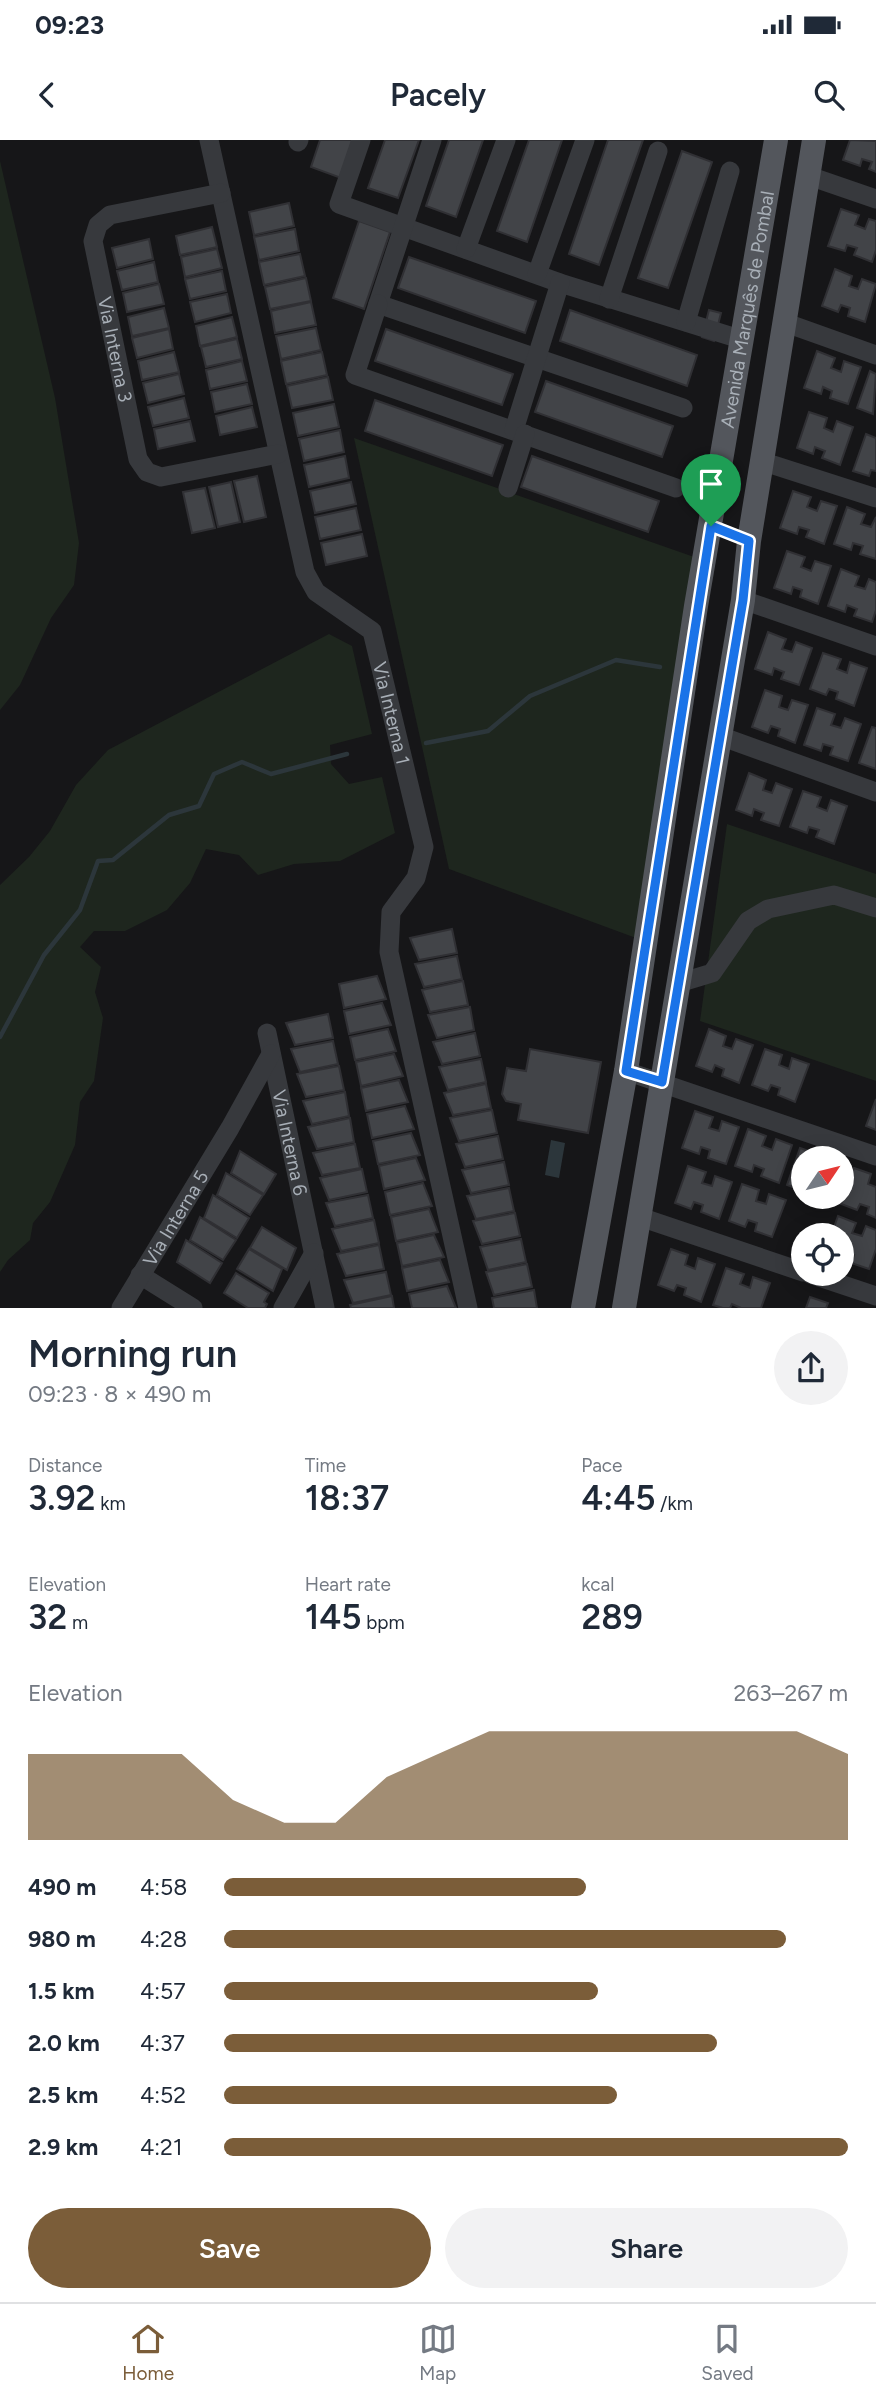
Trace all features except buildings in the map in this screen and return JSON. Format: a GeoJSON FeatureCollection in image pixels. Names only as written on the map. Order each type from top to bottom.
{"type":"FeatureCollection","features":[{"type":"Feature","properties":{"kind":"main road","name":"Avenida Marquês de Pombal"},"geometry":{"type":"LineString","coordinates":[[583,1308],[626,1071],[711,526],[776,140]]}},
{"type":"Feature","properties":{"kind":"main road","name":"Avenida Marquês de Pombal"},"geometry":{"type":"LineString","coordinates":[[624,1308],[743,600],[749,541],[764,462],[814,140]]}},
{"type":"Feature","properties":{"kind":"main road"},"geometry":{"type":"LineString","coordinates":[[711,526],[749,541]]}},
{"type":"Feature","properties":{"kind":"street","name":"Via Interna 1"},"geometry":{"type":"LineString","coordinates":[[209,140],[305,572],[316,592],[329,604],[359,620],[372,631],[378,644],[424,847],[415,878],[391,912],[389,952],[468,1308]]}},
{"type":"Feature","properties":{"kind":"street"},"geometry":{"type":"LineString","coordinates":[[361,140],[339,204],[560,283],[743,340]]}},
{"type":"Feature","properties":{"kind":"street"},"geometry":{"type":"LineString","coordinates":[[432,140],[355,375],[676,488]]}},
{"type":"Feature","properties":{"kind":"street"},"geometry":{"type":"LineString","coordinates":[[466,250],[506,140]]}},
{"type":"Feature","properties":{"kind":"street"},"geometry":{"type":"LineString","coordinates":[[537,274],[585,140]]}},
{"type":"Feature","properties":{"kind":"street"},"geometry":{"type":"LineString","coordinates":[[609,299],[658,150]]}},
{"type":"Feature","properties":{"kind":"street"},"geometry":{"type":"LineString","coordinates":[[686,322],[730,172]]}},
{"type":"Feature","properties":{"kind":"street"},"geometry":{"type":"LineString","coordinates":[[809,176],[876,199]]}},
{"type":"Feature","properties":{"kind":"street","name":"Via Interna 3"},"geometry":{"type":"LineString","coordinates":[[221,193],[110,215],[98,225],[93,241],[138,459],[147,472],[161,477],[278,454]]}},
{"type":"Feature","properties":{"kind":"street"},"geometry":{"type":"LineString","coordinates":[[508,488],[537,357],[560,283]]}},
{"type":"Feature","properties":{"kind":"street"},"geometry":{"type":"LineString","coordinates":[[378,304],[683,408]]}},
{"type":"Feature","properties":{"kind":"street"},"geometry":{"type":"LineString","coordinates":[[786,323],[876,355]]}},
{"type":"Feature","properties":{"kind":"street"},"geometry":{"type":"LineString","coordinates":[[764,462],[876,498]]}},
{"type":"Feature","properties":{"kind":"street"},"geometry":{"type":"LineString","coordinates":[[743,600],[876,646]]}},
{"type":"Feature","properties":{"kind":"street"},"geometry":{"type":"LineString","coordinates":[[720,736],[876,792]]}},
{"type":"Feature","properties":{"kind":"street"},"geometry":{"type":"LineString","coordinates":[[679,983],[712,973],[748,921],[768,909],[834,895],[876,908]]}},
{"type":"Feature","properties":{"kind":"street","name":"Via Interna 6"},"geometry":{"type":"LineString","coordinates":[[267,1033],[325,1304],[299,1301],[290,1308]]}},
{"type":"Feature","properties":{"kind":"street","name":"Via Interna 5"},"geometry":{"type":"LineString","coordinates":[[121,1308],[230,1128],[271,1054]]}},
{"type":"Feature","properties":{"kind":"street"},"geometry":{"type":"LineString","coordinates":[[626,1071],[876,1156]]}},
{"type":"Feature","properties":{"kind":"street","name":"Via Interna 5"},"geometry":{"type":"LineString","coordinates":[[230,1128],[255,1107],[269,1103],[282,1108]]}},
{"type":"Feature","properties":{"kind":"street"},"geometry":{"type":"LineString","coordinates":[[640,1217],[791,1268]]}},
{"type":"Feature","properties":{"kind":"street"},"geometry":{"type":"LineString","coordinates":[[284,1308],[314,1253]]}},
{"type":"Feature","properties":{"kind":"street"},"geometry":{"type":"LineString","coordinates":[[140,1276],[193,1308]]}},
{"type":"Feature","properties":{"kind":"street"},"geometry":{"type":"LineString","coordinates":[[846,1286],[876,1296]]}},
{"type":"Feature","properties":{"kind":"shaded area"},"geometry":{"type":"Polygon","coordinates":[[[0,161],[55,398],[79,543],[74,585],[51,618],[20,685],[0,710],[0,161]]]}},
{"type":"Feature","properties":{"kind":"shaded area"},"geometry":{"type":"Polygon","coordinates":[[[354,438],[697,558],[636,938],[449,869],[354,438]]]}},
{"type":"Feature","properties":{"kind":"shaded area"},"geometry":{"type":"Polygon","coordinates":[[[329,634],[352,646],[372,734],[330,745],[331,764],[349,784],[382,777],[395,833],[340,861],[294,864],[258,875],[239,855],[206,849],[190,883],[167,910],[125,931],[94,931],[80,947],[101,967],[95,992],[103,1018],[94,1081],[80,1102],[75,1145],[50,1202],[33,1223],[30,1240],[8,1260],[0,1272],[0,885],[29,857],[50,831],[76,785],[108,750],[329,634]]]}},
{"type":"Feature","properties":{"kind":"shaded area"},"geometry":{"type":"Polygon","coordinates":[[[727,824],[876,874],[876,1081],[700,1021],[727,824]]]}},
{"type":"Feature","properties":{"kind":"shaded area"},"geometry":{"type":"Polygon","coordinates":[[[551,1140],[565,1143],[559,1178],[545,1175],[551,1140]]]}},
{"type":"Feature","properties":{"kind":"waterway"},"geometry":{"type":"LineString","coordinates":[[426,743],[488,731],[530,696],[616,660],[660,667]]}},
{"type":"Feature","properties":{"kind":"waterway"},"geometry":{"type":"LineString","coordinates":[[0,1037],[44,955],[80,910],[98,861],[113,860],[169,815],[199,806],[214,774],[242,762],[271,774],[347,754]]}},
{"type":"Feature","properties":{"kind":"route"},"geometry":{"type":"LineString","coordinates":[[711,526],[749,541],[743,600],[662,1082],[626,1071],[696,606],[711,526]]}}]}
